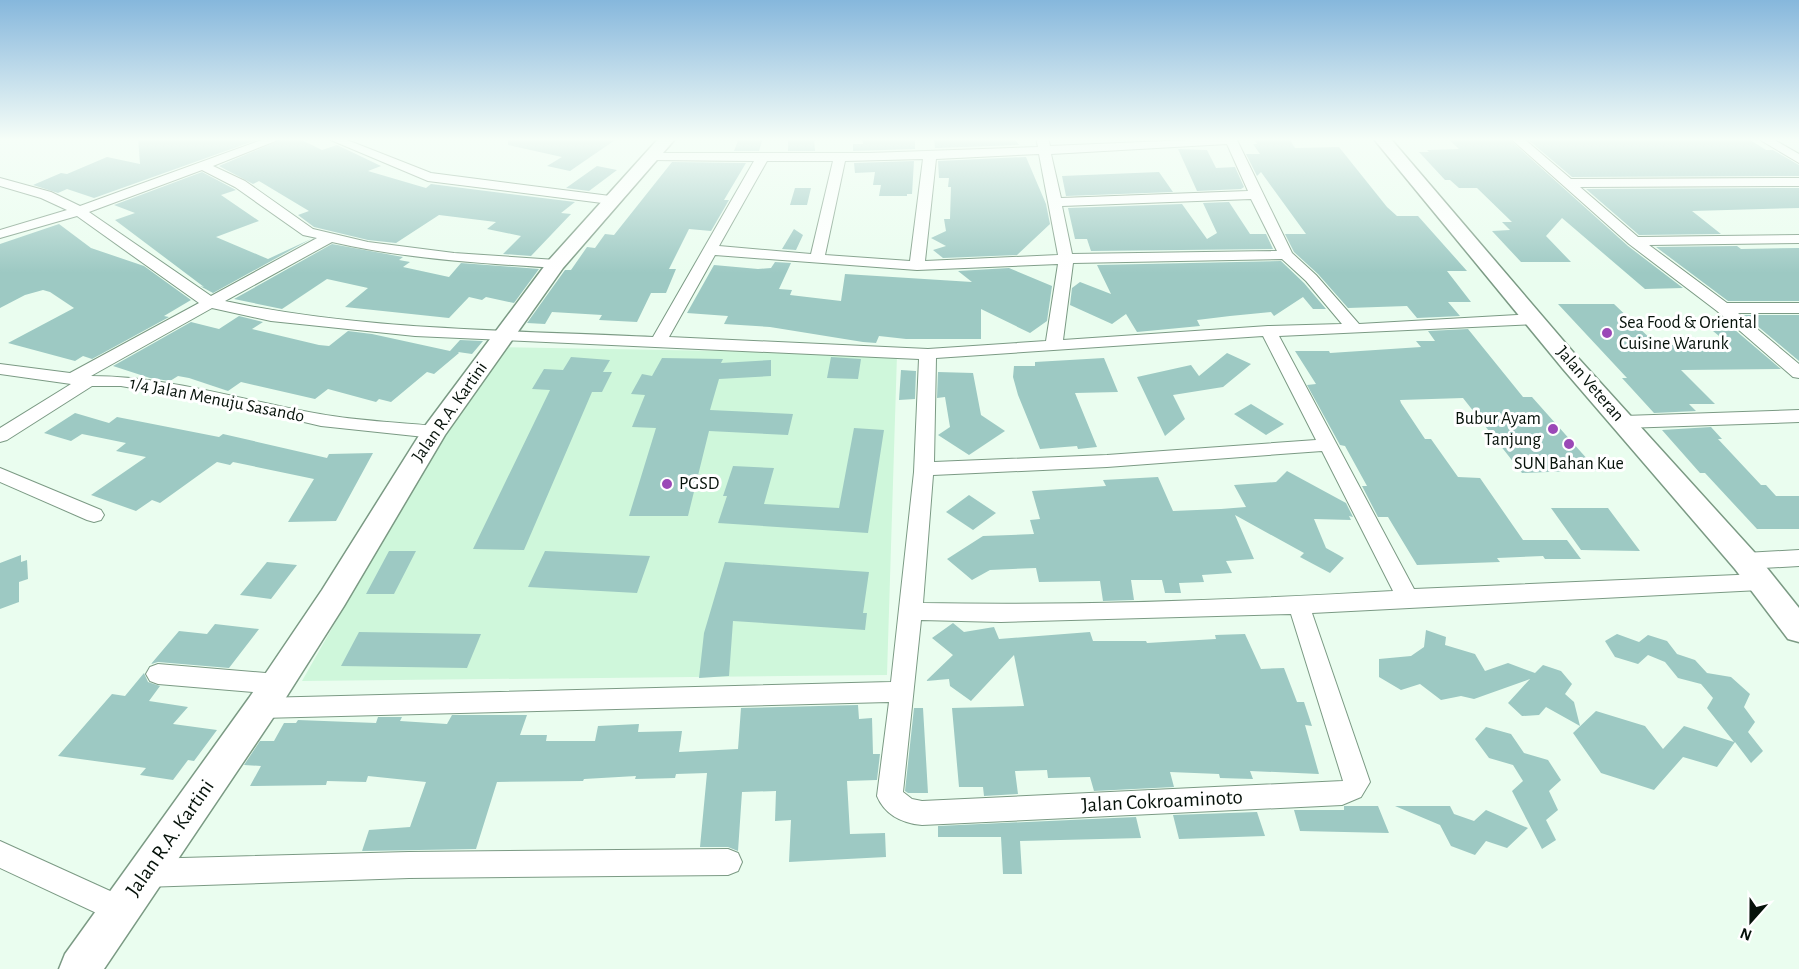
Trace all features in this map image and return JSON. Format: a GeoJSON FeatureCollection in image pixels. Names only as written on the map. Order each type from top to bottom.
{"type":"FeatureCollection","features":[{"type":"Feature","properties":{"kind":"street"},"geometry":{"type":"LineString","coordinates":[[4,183],[46,195],[79,212],[210,303],[271,316],[367,326],[928,354],[1268,331],[1355,329],[1534,319]]}},
{"type":"Feature","properties":{"kind":"street"},"geometry":{"type":"LineString","coordinates":[[0,234],[79,212],[154,183]]}},
{"type":"Feature","properties":{"kind":"street"},"geometry":{"type":"LineString","coordinates":[[238,183],[308,232],[368,246],[454,257],[556,264]]}},
{"type":"Feature","properties":{"kind":"street"},"geometry":{"type":"LineString","coordinates":[[477,183],[610,200]]}},
{"type":"Feature","properties":{"kind":"street","name":"Jalan R.A. Kartini"},"geometry":{"type":"LineString","coordinates":[[80,969],[144,873],[277,684],[434,432],[556,264],[626,183]]}},
{"type":"Feature","properties":{"kind":"street"},"geometry":{"type":"LineString","coordinates":[[659,340],[748,183]]}},
{"type":"Feature","properties":{"kind":"street"},"geometry":{"type":"LineString","coordinates":[[817,258],[834,183]]}},
{"type":"Feature","properties":{"kind":"street"},"geometry":{"type":"LineString","coordinates":[[917,266],[927,183]]}},
{"type":"Feature","properties":{"kind":"street"},"geometry":{"type":"LineString","coordinates":[[1050,183],[1066,260],[1054,345]]}},
{"type":"Feature","properties":{"kind":"street"},"geometry":{"type":"LineString","coordinates":[[1252,183],[1286,255],[1311,278],[1355,329]]}},
{"type":"Feature","properties":{"kind":"street","name":"Jalan Veteran"},"geometry":{"type":"LineString","coordinates":[[1419,183],[1744,561],[1799,630]]}},
{"type":"Feature","properties":{"kind":"street"},"geometry":{"type":"LineString","coordinates":[[1568,183],[1634,241],[1723,308],[1799,373]]}},
{"type":"Feature","properties":{"kind":"street"},"geometry":{"type":"LineString","coordinates":[[1054,202],[1257,195]]}},
{"type":"Feature","properties":{"kind":"street"},"geometry":{"type":"LineString","coordinates":[[0,436],[80,380],[210,303],[330,237]]}},
{"type":"Feature","properties":{"kind":"street"},"geometry":{"type":"LineString","coordinates":[[1634,241],[1799,239]]}},
{"type":"Feature","properties":{"kind":"street"},"geometry":{"type":"LineString","coordinates":[[710,250],[917,266],[1286,255]]}},
{"type":"Feature","properties":{"kind":"street"},"geometry":{"type":"LineString","coordinates":[[1723,308],[1799,308]]}},
{"type":"Feature","properties":{"kind":"street"},"geometry":{"type":"LineString","coordinates":[[1268,331],[1408,598]]}},
{"type":"Feature","properties":{"kind":"street"},"geometry":{"type":"LineString","coordinates":[[261,708],[903,692],[924,470],[925,387],[928,354]]}},
{"type":"Feature","properties":{"kind":"street","name":"1/4 Jalan Menuju Sasando"},"geometry":{"type":"LineString","coordinates":[[0,369],[80,380],[121,381],[236,401],[321,420],[434,432]]}},
{"type":"Feature","properties":{"kind":"street"},"geometry":{"type":"LineString","coordinates":[[1624,422],[1799,416]]}},
{"type":"Feature","properties":{"kind":"street"},"geometry":{"type":"LineString","coordinates":[[924,470],[1107,461],[1326,445]]}},
{"type":"Feature","properties":{"kind":"street"},"geometry":{"type":"LineString","coordinates":[[0,474],[94,515]]}},
{"type":"Feature","properties":{"kind":"street"},"geometry":{"type":"LineString","coordinates":[[1744,561],[1799,558]]}},
{"type":"Feature","properties":{"kind":"street"},"geometry":{"type":"LineString","coordinates":[[910,611],[1013,613],[1299,606],[1408,598],[1760,582]]}},
{"type":"Feature","properties":{"kind":"street","name":"Jalan Cokroaminoto"},"geometry":{"type":"LineString","coordinates":[[903,692],[890,796],[899,807],[908,812],[1342,792],[1352,789],[1357,782],[1299,606]]}},
{"type":"Feature","properties":{"kind":"street"},"geometry":{"type":"LineString","coordinates":[[158,674],[277,684]]}},
{"type":"Feature","properties":{"kind":"street"},"geometry":{"type":"LineString","coordinates":[[0,854],[120,910]]}},
{"type":"Feature","properties":{"kind":"street"},"geometry":{"type":"LineString","coordinates":[[144,873],[409,866],[728,862]]}},
{"type":"Feature","properties":{"kind":"shaded area"},"geometry":{"type":"Polygon","coordinates":[[[492,347],[897,354],[887,675],[302,681],[492,347]]]}},
{"type":"Feature","properties":{"kind":"building"},"geometry":{"type":"Polygon","coordinates":[[[135,183],[94,198],[67,189],[58,193],[33,185],[135,183]]]}},
{"type":"Feature","properties":{"kind":"building"},"geometry":{"type":"Polygon","coordinates":[[[172,183],[223,183],[236,190],[221,195],[259,221],[216,237],[268,259],[311,239],[213,293],[200,286],[204,287],[115,220],[135,213],[114,205],[172,183]]]}},
{"type":"Feature","properties":{"kind":"building"},"geometry":{"type":"Polygon","coordinates":[[[263,183],[410,183],[426,188],[431,184],[575,202],[561,213],[571,214],[531,256],[503,254],[521,236],[487,229],[496,222],[439,215],[396,243],[368,240],[314,227],[298,215],[309,211],[263,183]]]}},
{"type":"Feature","properties":{"kind":"building"},"geometry":{"type":"Polygon","coordinates":[[[573,183],[599,183],[589,191],[566,188],[573,183]]]}},
{"type":"Feature","properties":{"kind":"building"},"geometry":{"type":"Polygon","coordinates":[[[655,183],[734,183],[724,200],[729,200],[711,231],[689,229],[669,269],[676,269],[666,293],[651,293],[637,322],[599,320],[602,315],[552,312],[545,324],[527,323],[565,270],[571,270],[587,247],[595,248],[605,234],[614,235],[655,183]]]}},
{"type":"Feature","properties":{"kind":"building"},"geometry":{"type":"Polygon","coordinates":[[[913,183],[912,194],[879,196],[881,185],[873,185],[913,183]]]}},
{"type":"Feature","properties":{"kind":"building"},"geometry":{"type":"Polygon","coordinates":[[[948,183],[1037,183],[1046,204],[1050,224],[1017,255],[943,258],[933,250],[946,246],[931,238],[946,231],[944,219],[950,219],[951,187],[948,187],[948,183]]]}},
{"type":"Feature","properties":{"kind":"building"},"geometry":{"type":"Polygon","coordinates":[[[1063,183],[1167,183],[1173,192],[1066,196],[1063,183]]]}},
{"type":"Feature","properties":{"kind":"building"},"geometry":{"type":"Polygon","coordinates":[[[1193,183],[1242,183],[1244,187],[1241,189],[1197,191],[1193,183]]]}},
{"type":"Feature","properties":{"kind":"building"},"geometry":{"type":"Polygon","coordinates":[[[1269,183],[1368,183],[1397,216],[1418,216],[1467,271],[1447,271],[1471,302],[1448,302],[1460,316],[1417,318],[1407,306],[1348,308],[1318,274],[1294,252],[1285,234],[1306,234],[1269,183]]]}},
{"type":"Feature","properties":{"kind":"building"},"geometry":{"type":"Polygon","coordinates":[[[1454,183],[1558,183],[1628,246],[1683,288],[1645,289],[1562,218],[1546,236],[1571,262],[1521,262],[1492,231],[1510,230],[1502,222],[1512,222],[1477,188],[1459,188],[1454,183]]]}},
{"type":"Feature","properties":{"kind":"building"},"geometry":{"type":"Polygon","coordinates":[[[795,188],[811,188],[807,205],[790,205],[795,188]]]}},
{"type":"Feature","properties":{"kind":"building"},"geometry":{"type":"Polygon","coordinates":[[[1799,188],[1799,208],[1692,211],[1721,234],[1639,235],[1586,189],[1799,188]]]}},
{"type":"Feature","properties":{"kind":"building"},"geometry":{"type":"Polygon","coordinates":[[[1229,202],[1250,234],[1266,234],[1273,249],[1091,251],[1087,239],[1075,239],[1068,208],[1182,204],[1207,239],[1217,233],[1203,203],[1229,202]]]}},
{"type":"Feature","properties":{"kind":"building"},"geometry":{"type":"Polygon","coordinates":[[[59,224],[91,248],[144,266],[191,300],[164,316],[169,317],[92,359],[83,356],[75,361],[8,343],[74,308],[43,290],[25,295],[0,308],[0,244],[59,224]]]}},
{"type":"Feature","properties":{"kind":"building"},"geometry":{"type":"Polygon","coordinates":[[[794,229],[803,235],[796,250],[782,249],[794,229]]]}},
{"type":"Feature","properties":{"kind":"building"},"geometry":{"type":"Polygon","coordinates":[[[332,244],[403,257],[399,260],[410,262],[403,267],[449,277],[461,263],[539,269],[514,303],[486,297],[482,300],[469,297],[449,318],[345,307],[368,288],[327,279],[282,309],[234,299],[332,244]]]}},
{"type":"Feature","properties":{"kind":"building"},"geometry":{"type":"Polygon","coordinates":[[[1737,246],[1741,249],[1799,248],[1799,301],[1728,301],[1656,247],[1737,246]]]}},
{"type":"Feature","properties":{"kind":"building"},"geometry":{"type":"Polygon","coordinates":[[[1281,261],[1326,309],[1313,309],[1303,297],[1274,316],[1271,312],[1230,316],[1197,320],[1200,326],[1137,332],[1126,314],[1112,324],[1070,305],[1072,288],[1080,282],[1111,294],[1097,265],[1281,261]]]}},
{"type":"Feature","properties":{"kind":"building"},"geometry":{"type":"Polygon","coordinates":[[[775,262],[791,263],[779,289],[792,290],[790,295],[841,301],[845,274],[972,282],[958,271],[1009,268],[1052,286],[1047,321],[1030,333],[981,309],[981,339],[906,339],[879,336],[876,343],[770,327],[724,324],[728,316],[687,313],[714,265],[758,269],[771,268],[775,262]]]}},
{"type":"Feature","properties":{"kind":"building"},"geometry":{"type":"Polygon","coordinates":[[[1558,304],[1614,304],[1657,345],[1730,345],[1713,331],[1735,330],[1781,369],[1681,370],[1715,404],[1689,404],[1696,411],[1654,413],[1622,378],[1627,378],[1558,304]]]}},
{"type":"Feature","properties":{"kind":"building"},"geometry":{"type":"Polygon","coordinates":[[[1744,315],[1799,315],[1799,361],[1755,324],[1744,315]]]}},
{"type":"Feature","properties":{"kind":"building"},"geometry":{"type":"Polygon","coordinates":[[[239,316],[263,322],[252,329],[319,345],[329,346],[348,331],[450,351],[460,340],[483,341],[472,354],[458,352],[434,374],[427,372],[391,402],[379,399],[376,402],[328,389],[315,399],[241,382],[228,391],[189,378],[178,376],[170,381],[150,378],[113,366],[191,322],[219,329],[239,316]]]}},
{"type":"Feature","properties":{"kind":"building"},"geometry":{"type":"Polygon","coordinates":[[[1468,329],[1523,397],[1532,397],[1597,470],[1522,473],[1463,398],[1400,400],[1401,403],[1425,439],[1431,439],[1458,477],[1480,478],[1523,540],[1567,540],[1581,559],[1545,559],[1543,556],[1497,558],[1500,562],[1417,565],[1388,517],[1378,517],[1362,486],[1367,486],[1345,446],[1340,445],[1307,385],[1316,384],[1295,351],[1329,351],[1330,353],[1421,347],[1416,341],[1435,341],[1428,331],[1468,329]]]}},
{"type":"Feature","properties":{"kind":"building"},"geometry":{"type":"Polygon","coordinates":[[[1227,353],[1251,364],[1223,387],[1173,395],[1185,419],[1165,436],[1137,377],[1191,365],[1199,376],[1227,353]]]}},
{"type":"Feature","properties":{"kind":"building"},"geometry":{"type":"Polygon","coordinates":[[[571,357],[610,360],[603,372],[612,372],[602,392],[592,392],[524,550],[473,549],[550,390],[532,389],[544,369],[563,370],[571,357]]]}},
{"type":"Feature","properties":{"kind":"building"},"geometry":{"type":"Polygon","coordinates":[[[831,357],[861,359],[858,379],[827,378],[831,357]]]}},
{"type":"Feature","properties":{"kind":"building"},"geometry":{"type":"Polygon","coordinates":[[[662,358],[723,359],[721,363],[771,360],[771,376],[719,379],[710,410],[793,414],[788,435],[709,431],[688,516],[629,516],[656,428],[632,427],[645,395],[631,394],[642,374],[652,376],[662,358]]]}},
{"type":"Feature","properties":{"kind":"building"},"geometry":{"type":"Polygon","coordinates":[[[1104,358],[1118,392],[1075,393],[1097,447],[1040,449],[1018,395],[1013,377],[1014,366],[1035,366],[1035,362],[1104,358]]]}},
{"type":"Feature","properties":{"kind":"building"},"geometry":{"type":"Polygon","coordinates":[[[901,370],[916,371],[915,399],[899,400],[901,370]]]}},
{"type":"Feature","properties":{"kind":"building"},"geometry":{"type":"Polygon","coordinates":[[[938,372],[973,373],[981,415],[1005,431],[969,455],[938,435],[950,427],[945,397],[937,398],[938,372]]]}},
{"type":"Feature","properties":{"kind":"building"},"geometry":{"type":"Polygon","coordinates":[[[1251,404],[1284,424],[1266,435],[1234,414],[1251,404]]]}},
{"type":"Feature","properties":{"kind":"building"},"geometry":{"type":"Polygon","coordinates":[[[75,413],[109,423],[117,417],[219,437],[223,434],[327,458],[329,454],[373,453],[336,521],[288,522],[314,479],[233,462],[230,465],[217,462],[160,503],[152,500],[136,511],[91,495],[146,457],[116,451],[126,443],[82,434],[71,441],[44,433],[75,413]]]}},
{"type":"Feature","properties":{"kind":"building"},"geometry":{"type":"Polygon","coordinates":[[[1711,427],[1722,439],[1718,439],[1761,485],[1766,485],[1776,496],[1799,496],[1799,529],[1757,529],[1705,473],[1700,473],[1662,430],[1711,427]]]}},
{"type":"Feature","properties":{"kind":"building"},"geometry":{"type":"Polygon","coordinates":[[[854,428],[884,430],[868,533],[718,523],[727,496],[723,496],[733,466],[774,468],[764,504],[839,508],[854,428]]]}},
{"type":"Feature","properties":{"kind":"building"},"geometry":{"type":"Polygon","coordinates":[[[1287,471],[1346,503],[1353,517],[1349,516],[1351,520],[1314,519],[1326,548],[1344,558],[1330,573],[1300,557],[1304,553],[1235,515],[1254,559],[1226,561],[1232,573],[1202,575],[1204,582],[1179,583],[1181,593],[1165,593],[1162,580],[1131,580],[1134,600],[1103,601],[1100,581],[1039,582],[1036,568],[990,570],[972,580],[947,559],[983,536],[1034,534],[1030,520],[1040,519],[1032,491],[1106,486],[1103,480],[1158,477],[1173,511],[1221,509],[1246,507],[1234,485],[1276,482],[1287,471]]]}},
{"type":"Feature","properties":{"kind":"building"},"geometry":{"type":"Polygon","coordinates":[[[969,495],[996,513],[973,530],[946,512],[969,495]]]}},
{"type":"Feature","properties":{"kind":"building"},"geometry":{"type":"Polygon","coordinates":[[[1551,508],[1608,508],[1640,551],[1581,550],[1551,508]]]}},
{"type":"Feature","properties":{"kind":"building"},"geometry":{"type":"Polygon","coordinates":[[[389,551],[416,551],[394,594],[366,594],[389,551]]]}},
{"type":"Feature","properties":{"kind":"building"},"geometry":{"type":"Polygon","coordinates":[[[545,551],[650,556],[637,593],[528,587],[545,551]]]}},
{"type":"Feature","properties":{"kind":"building"},"geometry":{"type":"Polygon","coordinates":[[[21,555],[21,562],[27,560],[28,579],[19,582],[19,602],[0,609],[0,563],[21,555]]]}},
{"type":"Feature","properties":{"kind":"building"},"geometry":{"type":"Polygon","coordinates":[[[267,562],[297,565],[271,599],[240,595],[267,562]]]}},
{"type":"Feature","properties":{"kind":"building"},"geometry":{"type":"Polygon","coordinates":[[[725,562],[869,572],[863,613],[867,613],[865,630],[733,621],[729,676],[699,678],[704,633],[725,562]]]}},
{"type":"Feature","properties":{"kind":"building"},"geometry":{"type":"Polygon","coordinates":[[[953,623],[964,632],[994,627],[999,639],[1090,632],[1093,641],[1146,641],[1147,643],[1216,639],[1215,635],[1245,634],[1261,669],[1284,668],[1297,702],[1304,702],[1312,726],[1305,725],[1319,774],[1250,771],[1253,779],[1220,778],[1219,774],[1170,772],[1174,787],[1094,791],[1090,777],[1048,778],[1047,770],[1015,771],[1018,794],[984,796],[983,787],[959,787],[952,708],[1024,706],[1014,655],[971,701],[950,686],[949,679],[926,681],[953,655],[932,638],[953,623]]]}},
{"type":"Feature","properties":{"kind":"building"},"geometry":{"type":"Polygon","coordinates":[[[215,624],[259,629],[229,668],[158,662],[151,664],[179,631],[207,634],[215,624]]]}},
{"type":"Feature","properties":{"kind":"building"},"geometry":{"type":"Polygon","coordinates":[[[1426,630],[1446,637],[1445,645],[1475,654],[1485,671],[1508,663],[1535,673],[1543,665],[1561,671],[1572,684],[1565,694],[1574,702],[1580,726],[1546,707],[1539,715],[1522,716],[1508,703],[1530,679],[1474,699],[1461,696],[1441,700],[1420,684],[1401,690],[1379,677],[1379,659],[1411,656],[1424,647],[1426,630]]]}},
{"type":"Feature","properties":{"kind":"building"},"geometry":{"type":"Polygon","coordinates":[[[359,632],[481,634],[467,668],[341,666],[359,632]]]}},
{"type":"Feature","properties":{"kind":"building"},"geometry":{"type":"Polygon","coordinates":[[[1617,634],[1639,642],[1648,635],[1667,641],[1677,654],[1695,660],[1707,673],[1731,677],[1750,694],[1744,707],[1755,722],[1748,732],[1763,751],[1751,763],[1735,742],[1717,767],[1683,757],[1654,790],[1601,773],[1573,733],[1596,711],[1645,726],[1663,749],[1684,726],[1734,742],[1707,708],[1713,698],[1701,684],[1678,678],[1665,662],[1648,655],[1638,664],[1615,657],[1605,641],[1617,634]]]}},
{"type":"Feature","properties":{"kind":"building"},"geometry":{"type":"Polygon","coordinates":[[[144,673],[148,682],[160,686],[149,701],[188,707],[173,724],[217,730],[194,761],[188,760],[173,780],[140,775],[146,768],[58,756],[112,694],[125,696],[144,673]]]}},
{"type":"Feature","properties":{"kind":"building"},"geometry":{"type":"Polygon","coordinates":[[[858,705],[859,719],[872,718],[873,754],[880,754],[877,780],[847,781],[850,834],[885,833],[886,857],[789,862],[791,820],[775,821],[776,791],[742,792],[738,851],[728,847],[700,847],[707,773],[676,774],[675,778],[635,779],[636,776],[584,779],[583,781],[497,782],[476,849],[362,851],[369,830],[410,827],[426,782],[368,776],[366,782],[327,781],[326,785],[250,786],[261,766],[244,765],[260,741],[274,741],[284,723],[296,723],[298,720],[376,723],[378,717],[402,717],[400,721],[447,724],[452,715],[527,715],[520,735],[547,735],[546,741],[595,741],[598,726],[639,724],[638,732],[682,731],[679,752],[738,749],[741,708],[858,705]]]}},
{"type":"Feature","properties":{"kind":"building"},"geometry":{"type":"Polygon","coordinates":[[[914,708],[923,708],[928,793],[905,791],[914,708]]]}},
{"type":"Feature","properties":{"kind":"building"},"geometry":{"type":"Polygon","coordinates":[[[1486,727],[1511,734],[1524,753],[1548,760],[1561,780],[1549,791],[1558,810],[1546,820],[1556,840],[1542,849],[1512,791],[1523,781],[1513,765],[1489,758],[1475,739],[1486,727]]]}},
{"type":"Feature","properties":{"kind":"building"},"geometry":{"type":"Polygon","coordinates":[[[1344,806],[1378,806],[1389,833],[1300,831],[1294,810],[1344,810],[1344,806]]]}},
{"type":"Feature","properties":{"kind":"building"},"geometry":{"type":"Polygon","coordinates":[[[1395,806],[1450,806],[1454,814],[1474,821],[1486,810],[1528,828],[1507,848],[1486,841],[1475,855],[1451,846],[1440,825],[1395,806]]]}},
{"type":"Feature","properties":{"kind":"building"},"geometry":{"type":"Polygon","coordinates":[[[1257,812],[1265,836],[1179,839],[1173,815],[1257,812]]]}},
{"type":"Feature","properties":{"kind":"building"},"geometry":{"type":"Polygon","coordinates":[[[1136,817],[1141,838],[1020,841],[1022,874],[1003,874],[1001,837],[938,837],[938,826],[1136,817]]]}},
{"type":"Feature","properties":{"kind":"place","name":"Sea Food & Oriental Cuisine Warunk"},"geometry":{"type":"Point","coordinates":[1607,333]}},
{"type":"Feature","properties":{"kind":"place","name":"Bubur Ayam Tanjung"},"geometry":{"type":"Point","coordinates":[1553,429]}},
{"type":"Feature","properties":{"kind":"place","name":"SUN Bahan Kue"},"geometry":{"type":"Point","coordinates":[1569,444]}},
{"type":"Feature","properties":{"kind":"place","name":"PGSD"},"geometry":{"type":"Point","coordinates":[667,484]}}]}
